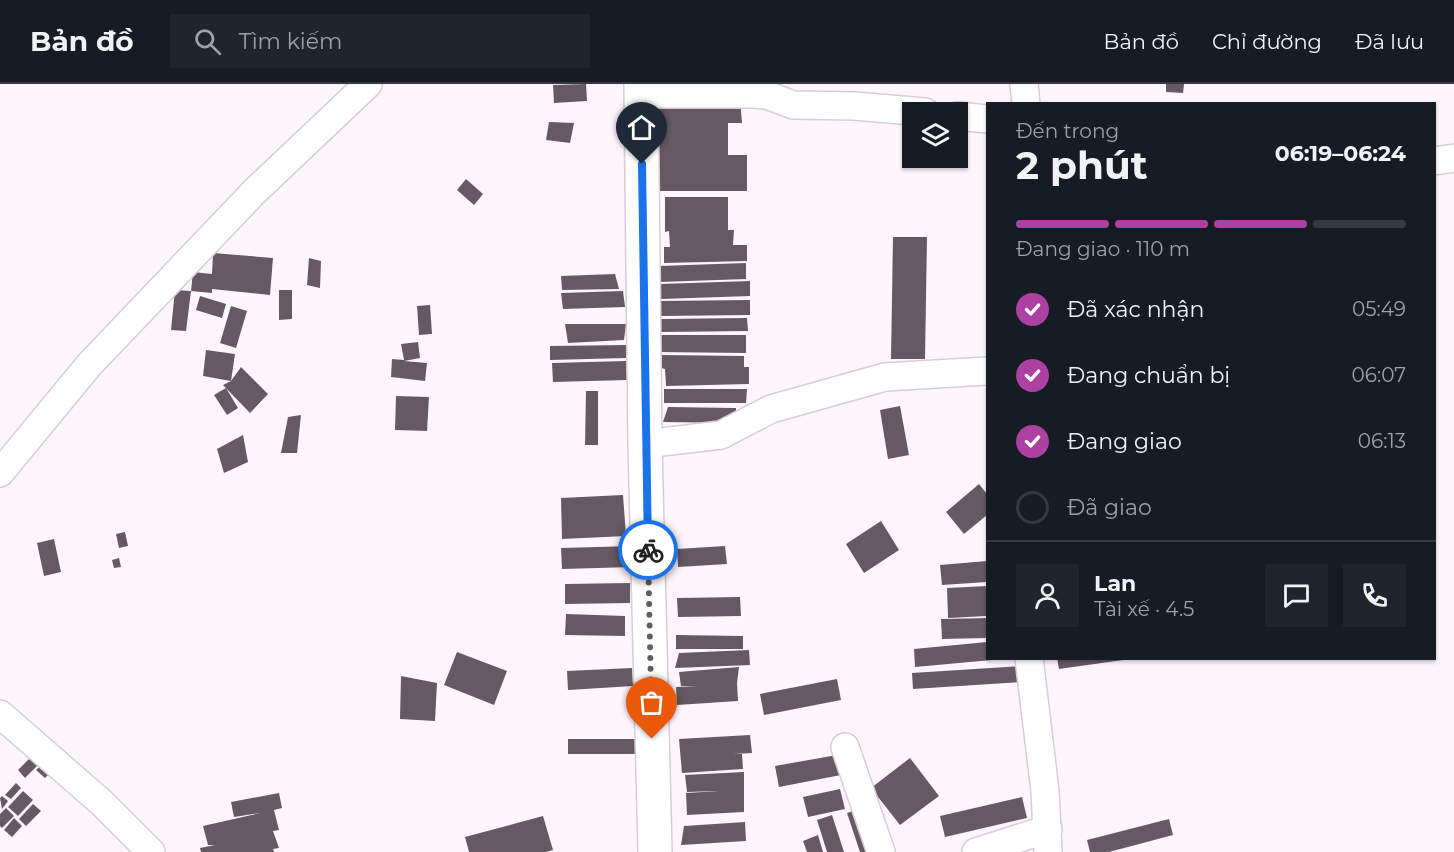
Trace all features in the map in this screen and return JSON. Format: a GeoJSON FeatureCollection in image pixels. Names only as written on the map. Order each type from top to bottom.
{"type":"FeatureCollection","features":[{"type":"Feature","properties":{"kind":"street"},"geometry":{"type":"LineString","coordinates":[[0,473],[89,365],[254,192],[368,84]]}},
{"type":"Feature","properties":{"kind":"street"},"geometry":{"type":"LineString","coordinates":[[1024,84],[1026,102]]}},
{"type":"Feature","properties":{"kind":"street"},"geometry":{"type":"LineString","coordinates":[[655,852],[645,444],[642,89],[767,95],[793,105],[854,106],[902,110]]}},
{"type":"Feature","properties":{"kind":"street"},"geometry":{"type":"LineString","coordinates":[[968,117],[986,119]]}},
{"type":"Feature","properties":{"kind":"street"},"geometry":{"type":"LineString","coordinates":[[1436,161],[1454,158]]}},
{"type":"Feature","properties":{"kind":"street"},"geometry":{"type":"LineString","coordinates":[[645,444],[721,435],[771,410],[885,377],[986,371]]}},
{"type":"Feature","properties":{"kind":"street"},"geometry":{"type":"LineString","coordinates":[[976,852],[1048,840],[1029,660]]}},
{"type":"Feature","properties":{"kind":"street"},"geometry":{"type":"LineString","coordinates":[[0,714],[102,803],[151,852]]}},
{"type":"Feature","properties":{"kind":"street"},"geometry":{"type":"LineString","coordinates":[[845,747],[880,852]]}},
{"type":"Feature","properties":{"kind":"building"},"geometry":{"type":"Polygon","coordinates":[[[586,84],[587,101],[554,103],[553,85],[586,84]]]}},
{"type":"Feature","properties":{"kind":"building"},"geometry":{"type":"Polygon","coordinates":[[[1166,84],[1184,84],[1183,93],[1166,92],[1166,84]]]}},
{"type":"Feature","properties":{"kind":"building"},"geometry":{"type":"Polygon","coordinates":[[[740,98],[742,123],[728,123],[728,155],[747,155],[747,191],[658,191],[656,100],[740,98]]]}},
{"type":"Feature","properties":{"kind":"building"},"geometry":{"type":"Polygon","coordinates":[[[549,122],[574,123],[570,143],[546,140],[549,122]]]}},
{"type":"Feature","properties":{"kind":"building"},"geometry":{"type":"Polygon","coordinates":[[[466,179],[483,194],[474,205],[457,190],[466,179]]]}},
{"type":"Feature","properties":{"kind":"building"},"geometry":{"type":"Polygon","coordinates":[[[665,197],[728,197],[728,230],[734,230],[733,245],[747,245],[747,261],[664,263],[664,247],[670,247],[669,231],[665,232],[665,197]]]}},
{"type":"Feature","properties":{"kind":"building"},"geometry":{"type":"Polygon","coordinates":[[[893,237],[927,237],[925,359],[891,359],[893,237]]]}},
{"type":"Feature","properties":{"kind":"building"},"geometry":{"type":"Polygon","coordinates":[[[213,253],[273,258],[270,295],[212,289],[212,293],[191,291],[193,272],[212,274],[213,253]]]}},
{"type":"Feature","properties":{"kind":"building"},"geometry":{"type":"Polygon","coordinates":[[[309,258],[321,261],[320,288],[307,285],[309,258]]]}},
{"type":"Feature","properties":{"kind":"building"},"geometry":{"type":"Polygon","coordinates":[[[746,263],[746,279],[659,282],[659,266],[746,263]]]}},
{"type":"Feature","properties":{"kind":"building"},"geometry":{"type":"Polygon","coordinates":[[[615,274],[619,289],[562,290],[561,276],[615,274]]]}},
{"type":"Feature","properties":{"kind":"building"},"geometry":{"type":"Polygon","coordinates":[[[750,281],[750,296],[661,299],[661,284],[750,281]]]}},
{"type":"Feature","properties":{"kind":"building"},"geometry":{"type":"Polygon","coordinates":[[[175,290],[191,291],[186,331],[171,330],[175,290]]]}},
{"type":"Feature","properties":{"kind":"building"},"geometry":{"type":"Polygon","coordinates":[[[279,290],[292,290],[292,319],[279,320],[279,290]]]}},
{"type":"Feature","properties":{"kind":"building"},"geometry":{"type":"Polygon","coordinates":[[[623,291],[625,307],[563,309],[561,293],[623,291]]]}},
{"type":"Feature","properties":{"kind":"building"},"geometry":{"type":"Polygon","coordinates":[[[200,296],[226,304],[222,318],[196,310],[200,296]]]}},
{"type":"Feature","properties":{"kind":"building"},"geometry":{"type":"Polygon","coordinates":[[[750,300],[750,315],[659,316],[659,301],[750,300]]]}},
{"type":"Feature","properties":{"kind":"building"},"geometry":{"type":"Polygon","coordinates":[[[430,305],[432,334],[419,335],[417,306],[430,305]]]}},
{"type":"Feature","properties":{"kind":"building"},"geometry":{"type":"Polygon","coordinates":[[[231,306],[247,311],[236,348],[220,343],[231,306]]]}},
{"type":"Feature","properties":{"kind":"building"},"geometry":{"type":"Polygon","coordinates":[[[747,318],[748,331],[661,332],[661,319],[747,318]]]}},
{"type":"Feature","properties":{"kind":"building"},"geometry":{"type":"Polygon","coordinates":[[[565,324],[626,324],[624,340],[568,343],[565,324]]]}},
{"type":"Feature","properties":{"kind":"building"},"geometry":{"type":"Polygon","coordinates":[[[657,335],[746,335],[746,353],[657,352],[657,335]]]}},
{"type":"Feature","properties":{"kind":"building"},"geometry":{"type":"Polygon","coordinates":[[[418,342],[420,358],[404,361],[427,363],[425,381],[391,377],[392,359],[404,360],[401,344],[418,342]]]}},
{"type":"Feature","properties":{"kind":"building"},"geometry":{"type":"Polygon","coordinates":[[[626,345],[626,358],[550,360],[550,346],[626,345]]]}},
{"type":"Feature","properties":{"kind":"building"},"geometry":{"type":"Polygon","coordinates":[[[206,350],[235,354],[231,381],[203,376],[206,350]]]}},
{"type":"Feature","properties":{"kind":"building"},"geometry":{"type":"Polygon","coordinates":[[[661,355],[744,356],[744,367],[749,367],[749,384],[666,386],[665,369],[661,368],[661,355]]]}},
{"type":"Feature","properties":{"kind":"building"},"geometry":{"type":"Polygon","coordinates":[[[626,361],[627,380],[553,382],[552,363],[626,361]]]}},
{"type":"Feature","properties":{"kind":"building"},"geometry":{"type":"Polygon","coordinates":[[[241,367],[268,394],[250,413],[223,385],[231,381],[241,367]]]}},
{"type":"Feature","properties":{"kind":"building"},"geometry":{"type":"Polygon","coordinates":[[[226,388],[238,408],[227,415],[214,395],[226,388]]]}},
{"type":"Feature","properties":{"kind":"building"},"geometry":{"type":"Polygon","coordinates":[[[664,389],[747,389],[746,403],[664,403],[664,389]]]}},
{"type":"Feature","properties":{"kind":"building"},"geometry":{"type":"Polygon","coordinates":[[[586,391],[598,391],[598,445],[585,445],[586,391]]]}},
{"type":"Feature","properties":{"kind":"building"},"geometry":{"type":"Polygon","coordinates":[[[396,396],[429,397],[427,431],[395,430],[396,396]]]}},
{"type":"Feature","properties":{"kind":"building"},"geometry":{"type":"Polygon","coordinates":[[[900,406],[909,455],[888,459],[880,410],[900,406]]]}},
{"type":"Feature","properties":{"kind":"building"},"geometry":{"type":"Polygon","coordinates":[[[668,407],[736,408],[736,423],[663,422],[668,407]]]}},
{"type":"Feature","properties":{"kind":"building"},"geometry":{"type":"Polygon","coordinates":[[[301,415],[297,453],[281,453],[288,417],[301,415]]]}},
{"type":"Feature","properties":{"kind":"building"},"geometry":{"type":"Polygon","coordinates":[[[243,435],[248,462],[224,473],[217,449],[243,435]]]}},
{"type":"Feature","properties":{"kind":"building"},"geometry":{"type":"Polygon","coordinates":[[[979,484],[986,493],[986,516],[964,534],[946,512],[979,484]]]}},
{"type":"Feature","properties":{"kind":"building"},"geometry":{"type":"Polygon","coordinates":[[[623,495],[626,536],[562,539],[561,498],[623,495]]]}},
{"type":"Feature","properties":{"kind":"building"},"geometry":{"type":"Polygon","coordinates":[[[881,521],[899,550],[864,573],[846,544],[881,521]]]}},
{"type":"Feature","properties":{"kind":"building"},"geometry":{"type":"Polygon","coordinates":[[[125,532],[128,546],[119,548],[116,534],[125,532]]]}},
{"type":"Feature","properties":{"kind":"building"},"geometry":{"type":"Polygon","coordinates":[[[54,539],[61,572],[44,576],[37,543],[54,539]]]}},
{"type":"Feature","properties":{"kind":"building"},"geometry":{"type":"Polygon","coordinates":[[[633,546],[633,567],[562,569],[561,548],[633,546]]]}},
{"type":"Feature","properties":{"kind":"building"},"geometry":{"type":"Polygon","coordinates":[[[725,546],[727,564],[678,567],[677,549],[725,546]]]}},
{"type":"Feature","properties":{"kind":"building"},"geometry":{"type":"Polygon","coordinates":[[[119,558],[121,567],[114,568],[112,560],[119,558]]]}},
{"type":"Feature","properties":{"kind":"building"},"geometry":{"type":"Polygon","coordinates":[[[986,561],[986,582],[942,585],[940,565],[986,561]]]}},
{"type":"Feature","properties":{"kind":"building"},"geometry":{"type":"Polygon","coordinates":[[[630,583],[630,603],[565,604],[565,584],[630,583]]]}},
{"type":"Feature","properties":{"kind":"building"},"geometry":{"type":"Polygon","coordinates":[[[986,586],[986,616],[948,618],[947,588],[986,586]]]}},
{"type":"Feature","properties":{"kind":"building"},"geometry":{"type":"Polygon","coordinates":[[[740,597],[741,616],[678,617],[677,598],[740,597]]]}},
{"type":"Feature","properties":{"kind":"building"},"geometry":{"type":"Polygon","coordinates":[[[566,614],[625,616],[625,636],[565,635],[566,614]]]}},
{"type":"Feature","properties":{"kind":"building"},"geometry":{"type":"Polygon","coordinates":[[[986,618],[986,638],[942,639],[941,619],[986,618]]]}},
{"type":"Feature","properties":{"kind":"building"},"geometry":{"type":"Polygon","coordinates":[[[676,635],[743,636],[743,649],[676,649],[676,635]]]}},
{"type":"Feature","properties":{"kind":"building"},"geometry":{"type":"Polygon","coordinates":[[[986,642],[986,660],[992,660],[915,667],[914,649],[986,642]]]}},
{"type":"Feature","properties":{"kind":"building"},"geometry":{"type":"Polygon","coordinates":[[[749,650],[750,665],[675,668],[679,653],[749,650]]]}},
{"type":"Feature","properties":{"kind":"building"},"geometry":{"type":"Polygon","coordinates":[[[457,652],[507,671],[494,705],[444,685],[457,652]]]}},
{"type":"Feature","properties":{"kind":"building"},"geometry":{"type":"Polygon","coordinates":[[[1057,660],[1123,660],[1059,669],[1057,660]]]}},
{"type":"Feature","properties":{"kind":"building"},"geometry":{"type":"Polygon","coordinates":[[[1022,666],[1023,682],[913,689],[912,673],[1022,666]]]}},
{"type":"Feature","properties":{"kind":"building"},"geometry":{"type":"Polygon","coordinates":[[[739,667],[738,701],[677,705],[676,687],[698,686],[681,686],[679,672],[739,667]]]}},
{"type":"Feature","properties":{"kind":"building"},"geometry":{"type":"Polygon","coordinates":[[[632,668],[633,686],[568,690],[567,671],[632,668]]]}},
{"type":"Feature","properties":{"kind":"building"},"geometry":{"type":"Polygon","coordinates":[[[401,676],[437,683],[435,721],[400,719],[401,676]]]}},
{"type":"Feature","properties":{"kind":"building"},"geometry":{"type":"Polygon","coordinates":[[[837,679],[841,700],[764,715],[760,694],[837,679]]]}},
{"type":"Feature","properties":{"kind":"building"},"geometry":{"type":"Polygon","coordinates":[[[750,735],[752,753],[733,754],[742,754],[743,769],[682,773],[679,739],[750,735]]]}},
{"type":"Feature","properties":{"kind":"building"},"geometry":{"type":"Polygon","coordinates":[[[568,739],[637,739],[637,754],[568,754],[568,739]]]}},
{"type":"Feature","properties":{"kind":"building"},"geometry":{"type":"Polygon","coordinates":[[[33,755],[41,762],[25,778],[18,770],[33,755]]]}},
{"type":"Feature","properties":{"kind":"building"},"geometry":{"type":"Polygon","coordinates":[[[837,755],[841,775],[779,787],[775,766],[837,755]]]}},
{"type":"Feature","properties":{"kind":"building"},"geometry":{"type":"Polygon","coordinates":[[[910,758],[939,796],[900,825],[871,788],[910,758]]]}},
{"type":"Feature","properties":{"kind":"building"},"geometry":{"type":"Polygon","coordinates":[[[46,761],[54,769],[45,778],[36,770],[46,761]]]}},
{"type":"Feature","properties":{"kind":"building"},"geometry":{"type":"Polygon","coordinates":[[[744,772],[744,812],[687,815],[686,793],[719,791],[687,792],[685,775],[744,772]]]}},
{"type":"Feature","properties":{"kind":"building"},"geometry":{"type":"Polygon","coordinates":[[[16,783],[21,788],[11,799],[5,795],[16,783]]]}},
{"type":"Feature","properties":{"kind":"building"},"geometry":{"type":"Polygon","coordinates":[[[840,789],[845,809],[808,817],[803,797],[840,789]]]}},
{"type":"Feature","properties":{"kind":"building"},"geometry":{"type":"Polygon","coordinates":[[[23,791],[33,800],[18,816],[8,807],[23,791]]]}},
{"type":"Feature","properties":{"kind":"building"},"geometry":{"type":"Polygon","coordinates":[[[279,793],[282,808],[274,810],[279,830],[273,831],[279,848],[273,849],[274,852],[201,852],[200,848],[215,845],[208,845],[203,826],[260,813],[234,817],[231,802],[279,793]]]}},
{"type":"Feature","properties":{"kind":"building"},"geometry":{"type":"Polygon","coordinates":[[[2,796],[8,801],[2,809],[0,798],[2,796]]]}},
{"type":"Feature","properties":{"kind":"building"},"geometry":{"type":"Polygon","coordinates":[[[1022,797],[1027,818],[945,837],[940,816],[1022,797]]]}},
{"type":"Feature","properties":{"kind":"building"},"geometry":{"type":"Polygon","coordinates":[[[33,804],[41,811],[26,826],[19,819],[33,804]]]}},
{"type":"Feature","properties":{"kind":"building"},"geometry":{"type":"Polygon","coordinates":[[[6,808],[14,816],[2,828],[0,814],[6,808]]]}},
{"type":"Feature","properties":{"kind":"building"},"geometry":{"type":"Polygon","coordinates":[[[862,808],[876,852],[860,852],[847,813],[862,808]]]}},
{"type":"Feature","properties":{"kind":"building"},"geometry":{"type":"Polygon","coordinates":[[[832,815],[844,852],[827,852],[817,820],[832,815]]]}},
{"type":"Feature","properties":{"kind":"building"},"geometry":{"type":"Polygon","coordinates":[[[543,816],[553,850],[546,852],[469,852],[465,837],[543,816]]]}},
{"type":"Feature","properties":{"kind":"building"},"geometry":{"type":"Polygon","coordinates":[[[14,818],[22,826],[12,837],[4,830],[14,818]]]}},
{"type":"Feature","properties":{"kind":"building"},"geometry":{"type":"Polygon","coordinates":[[[1169,819],[1173,835],[1109,852],[1090,852],[1087,840],[1169,819]]]}},
{"type":"Feature","properties":{"kind":"building"},"geometry":{"type":"Polygon","coordinates":[[[745,822],[746,841],[681,845],[684,826],[745,822]]]}},
{"type":"Feature","properties":{"kind":"building"},"geometry":{"type":"Polygon","coordinates":[[[818,835],[823,852],[807,852],[803,841],[818,835]]]}},
{"type":"Feature","properties":{"kind":"way so far"},"geometry":{"type":"LineString","coordinates":[[648,550],[652,739]]}},
{"type":"Feature","properties":{"kind":"route"},"geometry":{"type":"LineString","coordinates":[[642,164],[648,550]]}}]}
